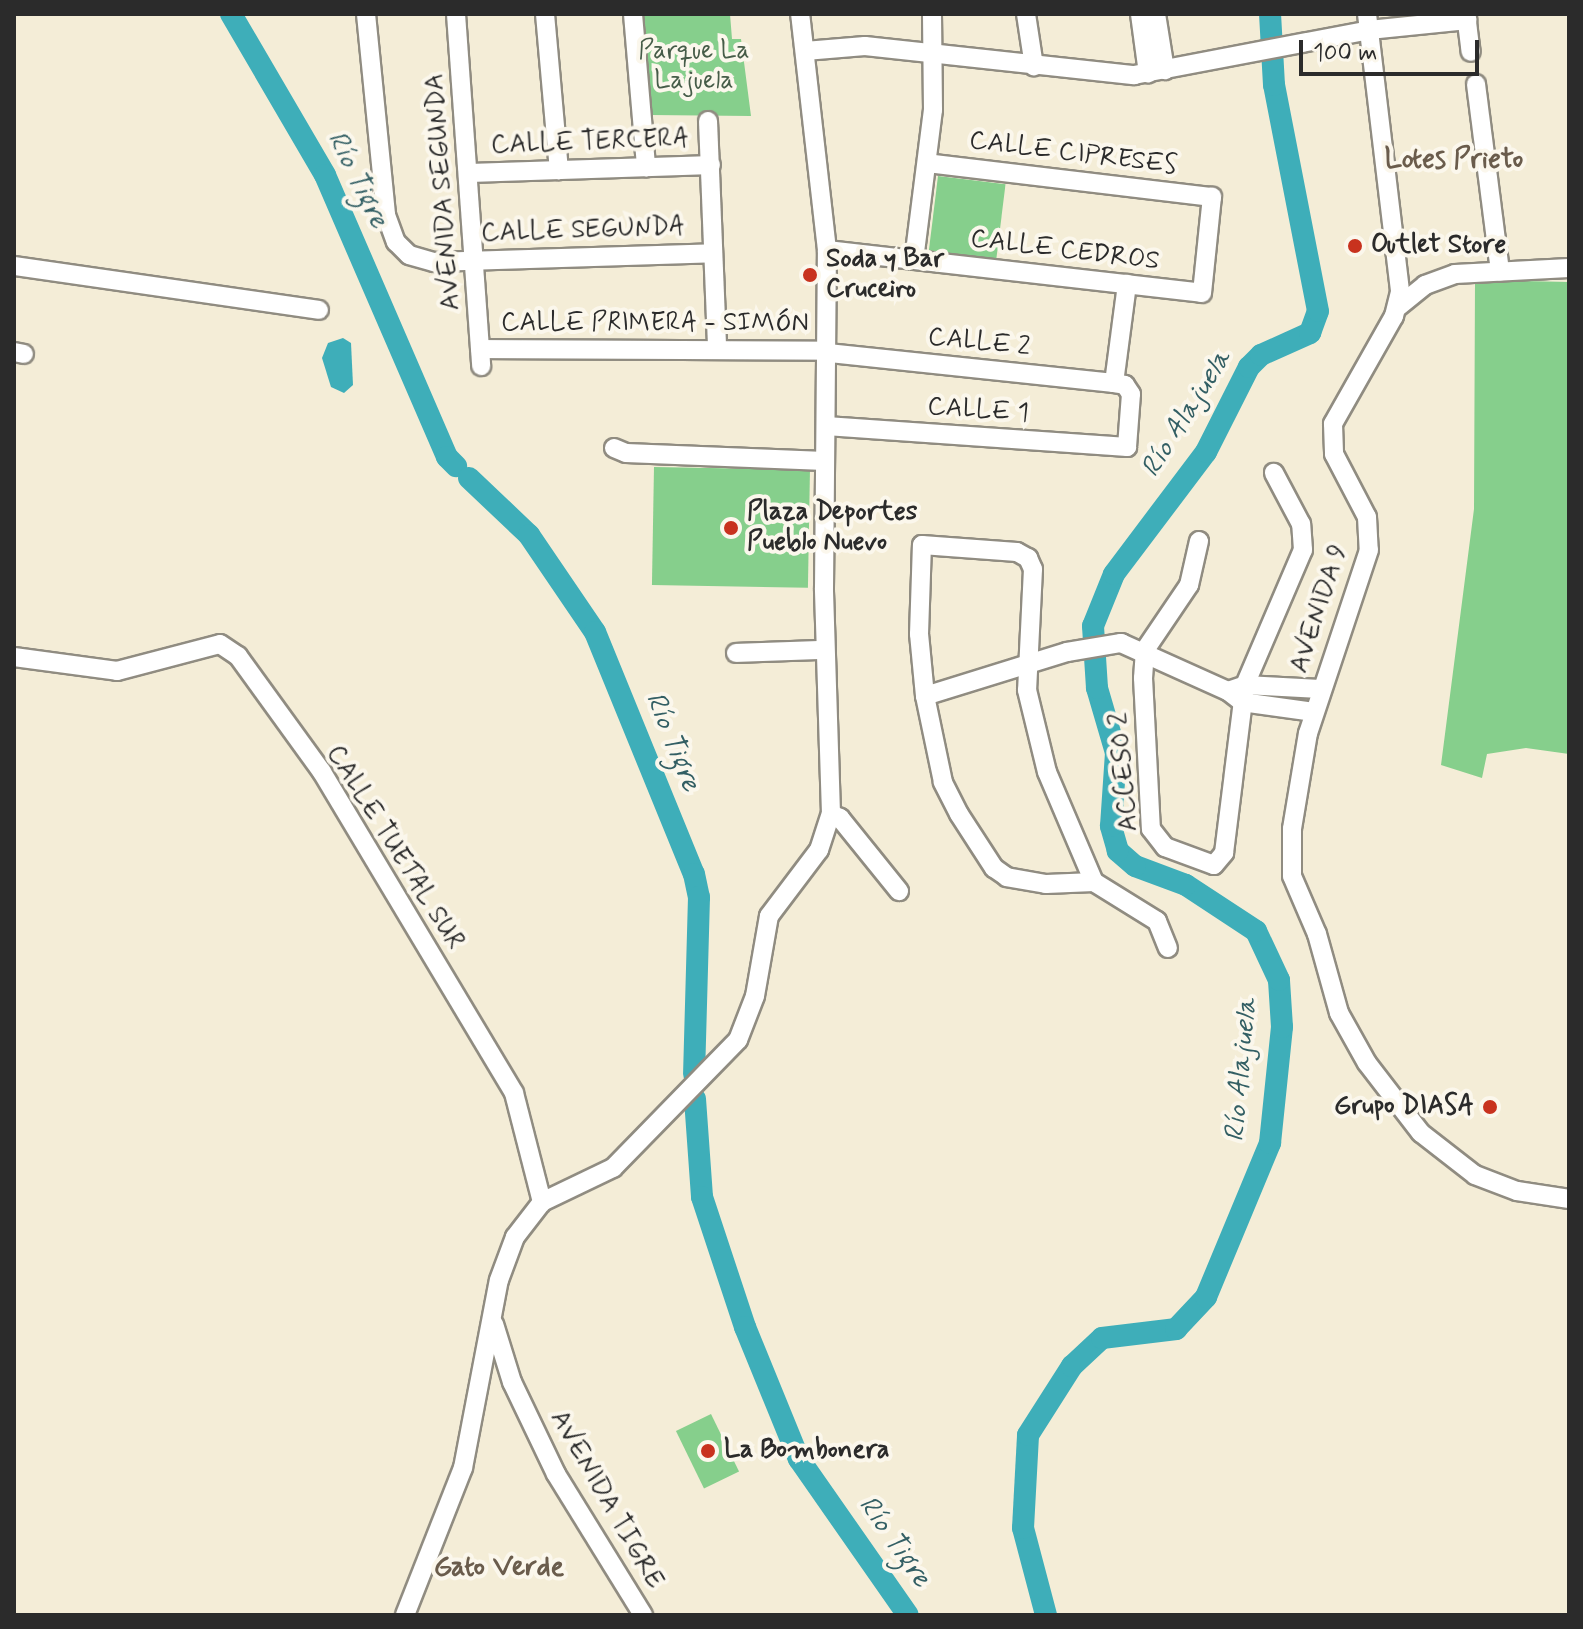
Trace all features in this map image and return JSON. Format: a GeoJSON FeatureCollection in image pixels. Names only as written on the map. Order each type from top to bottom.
{"type":"FeatureCollection","features":[{"type":"Feature","properties":{"kind":"street","name":"CALLE SEGUNDA"},"geometry":{"type":"LineString","coordinates":[[366,14],[386,215],[396,242],[409,255],[434,262],[713,253]]}},
{"type":"Feature","properties":{"kind":"street","name":"AVENIDA SEGUNDA"},"geometry":{"type":"LineString","coordinates":[[456,14],[471,173],[480,358]]}},
{"type":"Feature","properties":{"kind":"street"},"geometry":{"type":"LineString","coordinates":[[545,14],[559,170]]}},
{"type":"Feature","properties":{"kind":"street"},"geometry":{"type":"LineString","coordinates":[[633,14],[646,167]]}},
{"type":"Feature","properties":{"kind":"street"},"geometry":{"type":"LineString","coordinates":[[405,1615],[463,1468],[507,1257],[542,1202],[613,1168],[738,1040],[755,996],[769,916],[819,850],[831,814],[824,650],[827,250],[800,14]]}},
{"type":"Feature","properties":{"kind":"street"},"geometry":{"type":"LineString","coordinates":[[914,260],[933,110],[935,55],[932,14]]}},
{"type":"Feature","properties":{"kind":"street"},"geometry":{"type":"LineString","coordinates":[[1026,14],[1034,66]]}},
{"type":"Feature","properties":{"kind":"street"},"geometry":{"type":"LineString","coordinates":[[1140,14],[1156,72]]}},
{"type":"Feature","properties":{"kind":"street"},"geometry":{"type":"LineString","coordinates":[[1156,14],[1156,72]]}},
{"type":"Feature","properties":{"kind":"street"},"geometry":{"type":"LineString","coordinates":[[805,51],[852,46],[1034,66],[1156,72],[1293,44],[1368,22],[1466,17],[1471,52]]}},
{"type":"Feature","properties":{"kind":"street","name":"AVENIDA 9"},"geometry":{"type":"LineString","coordinates":[[1368,22],[1399,272],[1398,307],[1333,424],[1334,454],[1362,506],[1370,534],[1362,576],[1314,712],[1291,863],[1317,934],[1332,998],[1367,1063],[1438,1148],[1498,1185],[1569,1199]]}},
{"type":"Feature","properties":{"kind":"street"},"geometry":{"type":"LineString","coordinates":[[1476,84],[1500,271]]}},
{"type":"Feature","properties":{"kind":"street"},"geometry":{"type":"LineString","coordinates":[[708,121],[717,349]]}},
{"type":"Feature","properties":{"kind":"street","name":"CALLE CIPRESES"},"geometry":{"type":"LineString","coordinates":[[928,163],[1212,197],[1202,293]]}},
{"type":"Feature","properties":{"kind":"street","name":"CALLE TERCERA"},"geometry":{"type":"LineString","coordinates":[[471,173],[711,165]]}},
{"type":"Feature","properties":{"kind":"street","name":"CALLE CEDROS"},"geometry":{"type":"LineString","coordinates":[[827,250],[1202,293]]}},
{"type":"Feature","properties":{"kind":"street"},"geometry":{"type":"LineString","coordinates":[[14,266],[319,310]]}},
{"type":"Feature","properties":{"kind":"street"},"geometry":{"type":"LineString","coordinates":[[1399,272],[1410,286],[1425,285],[1455,274],[1569,268]]}},
{"type":"Feature","properties":{"kind":"street"},"geometry":{"type":"LineString","coordinates":[[1120,384],[1127,284]]}},
{"type":"Feature","properties":{"kind":"street"},"geometry":{"type":"LineString","coordinates":[[1398,307],[1425,285]]}},
{"type":"Feature","properties":{"kind":"street","name":"CALLE PRIMERA - SIMÓN"},"geometry":{"type":"LineString","coordinates":[[480,358],[717,349],[828,352]]}},
{"type":"Feature","properties":{"kind":"street","name":"CALLE 2"},"geometry":{"type":"LineString","coordinates":[[828,352],[1120,384]]}},
{"type":"Feature","properties":{"kind":"street","name":"CALLE 1"},"geometry":{"type":"LineString","coordinates":[[826,426],[1127,447],[1131,394],[1120,384]]}},
{"type":"Feature","properties":{"kind":"street"},"geometry":{"type":"LineString","coordinates":[[614,448],[626,453],[825,461]]}},
{"type":"Feature","properties":{"kind":"street"},"geometry":{"type":"LineString","coordinates":[[1239,693],[1303,550],[1301,524],[1274,473]]}},
{"type":"Feature","properties":{"kind":"street"},"geometry":{"type":"LineString","coordinates":[[1145,650],[1189,585],[1199,541]]}},
{"type":"Feature","properties":{"kind":"street"},"geometry":{"type":"LineString","coordinates":[[1094,882],[1047,772],[1025,664],[1033,569],[1028,558],[1017,552],[922,545],[919,634],[925,696],[943,782],[994,868],[1023,882],[1094,882],[1157,921],[1168,948]]}},
{"type":"Feature","properties":{"kind":"street","name":"CALLE TUETAL SUR"},"geometry":{"type":"LineString","coordinates":[[14,657],[117,671],[220,644],[238,656],[322,772],[514,1093],[542,1202]]}},
{"type":"Feature","properties":{"kind":"street"},"geometry":{"type":"LineString","coordinates":[[925,696],[1067,652],[1111,644],[1145,650],[1239,693],[1314,712]]}},
{"type":"Feature","properties":{"kind":"street"},"geometry":{"type":"LineString","coordinates":[[736,653],[824,650]]}},
{"type":"Feature","properties":{"kind":"street","name":"ACCESO 2"},"geometry":{"type":"LineString","coordinates":[[1145,650],[1151,829],[1165,847],[1203,864],[1214,865],[1224,853],[1239,693]]}},
{"type":"Feature","properties":{"kind":"street"},"geometry":{"type":"LineString","coordinates":[[1239,693],[1320,689]]}},
{"type":"Feature","properties":{"kind":"street"},"geometry":{"type":"LineString","coordinates":[[831,814],[840,818],[899,891]]}},
{"type":"Feature","properties":{"kind":"street","name":"AVENIDA TIGRE"},"geometry":{"type":"LineString","coordinates":[[493,1321],[512,1382],[550,1462],[643,1615]]}},
{"type":"Feature","properties":{"kind":"green space","name":"Parque La Lajuela"},"geometry":{"type":"Polygon","coordinates":[[[641,14],[730,14],[732,39],[741,39],[751,116],[651,115],[641,14]]]}},
{"type":"Feature","properties":{"kind":"green space"},"geometry":{"type":"Polygon","coordinates":[[[938,176],[1005,184],[996,259],[929,250],[938,176]]]}},
{"type":"Feature","properties":{"kind":"green space"},"geometry":{"type":"Polygon","coordinates":[[[1475,280],[1569,282],[1569,754],[1526,748],[1487,754],[1482,778],[1441,765],[1474,509],[1475,280]]]}},
{"type":"Feature","properties":{"kind":"green space","name":"Plaza Deportes Pueblo Nuevo"},"geometry":{"type":"Polygon","coordinates":[[[654,467],[810,470],[808,588],[652,585],[654,467]]]}},
{"type":"Feature","properties":{"kind":"green space","name":"La Bombonera"},"geometry":{"type":"Polygon","coordinates":[[[711,1414],[739,1472],[704,1489],[676,1431],[711,1414]]]}},
{"type":"Feature","properties":{"kind":"water"},"geometry":{"type":"Polygon","coordinates":[[[343,338],[351,343],[353,385],[344,393],[331,387],[322,358],[328,343],[343,338]]]}},
{"type":"Feature","properties":{"kind":"waterway","name":"Río Tigre"},"geometry":{"type":"LineString","coordinates":[[231,14],[325,175],[447,457],[456,466]]}},
{"type":"Feature","properties":{"kind":"waterway","name":"Río Alajuela"},"geometry":{"type":"LineString","coordinates":[[1046,1615],[1023,1528],[1028,1435],[1072,1366],[1102,1338],[1176,1329],[1206,1297],[1270,1143],[1282,1027],[1279,980],[1256,931],[1186,885],[1135,866],[1118,851],[1111,826],[1116,753],[1097,688],[1093,626],[1114,574],[1206,452],[1249,367],[1261,355],[1310,333],[1318,311],[1274,85],[1270,14]]}},
{"type":"Feature","properties":{"kind":"waterway","name":"Río Tigre"},"geometry":{"type":"LineString","coordinates":[[469,478],[529,535],[595,632],[694,874],[699,897],[694,1074]]}},
{"type":"Feature","properties":{"kind":"waterway","name":"Río Tigre"},"geometry":{"type":"LineString","coordinates":[[695,1099],[702,1197],[745,1327],[799,1459],[908,1615]]}},
{"type":"Feature","properties":{"kind":"place","name":"Outlet Store"},"geometry":{"type":"Point","coordinates":[1355,246]}},
{"type":"Feature","properties":{"kind":"place","name":"Soda y Bar Cruceiro"},"geometry":{"type":"Point","coordinates":[810,275]}},
{"type":"Feature","properties":{"kind":"place","name":"Plaza Deportes Pueblo Nuevo"},"geometry":{"type":"Point","coordinates":[731,528]}},
{"type":"Feature","properties":{"kind":"place","name":"Grupo DIASA"},"geometry":{"type":"Point","coordinates":[1490,1107]}},
{"type":"Feature","properties":{"kind":"place","name":"La Bombonera"},"geometry":{"type":"Point","coordinates":[708,1451]}},
{"type":"Feature","properties":{"kind":"district","name":"Lotes Prieto"},"geometry":{"type":"Point","coordinates":[1454,160]}},
{"type":"Feature","properties":{"kind":"district","name":"Gato Verde"},"geometry":{"type":"Point","coordinates":[499,1568]}}]}
